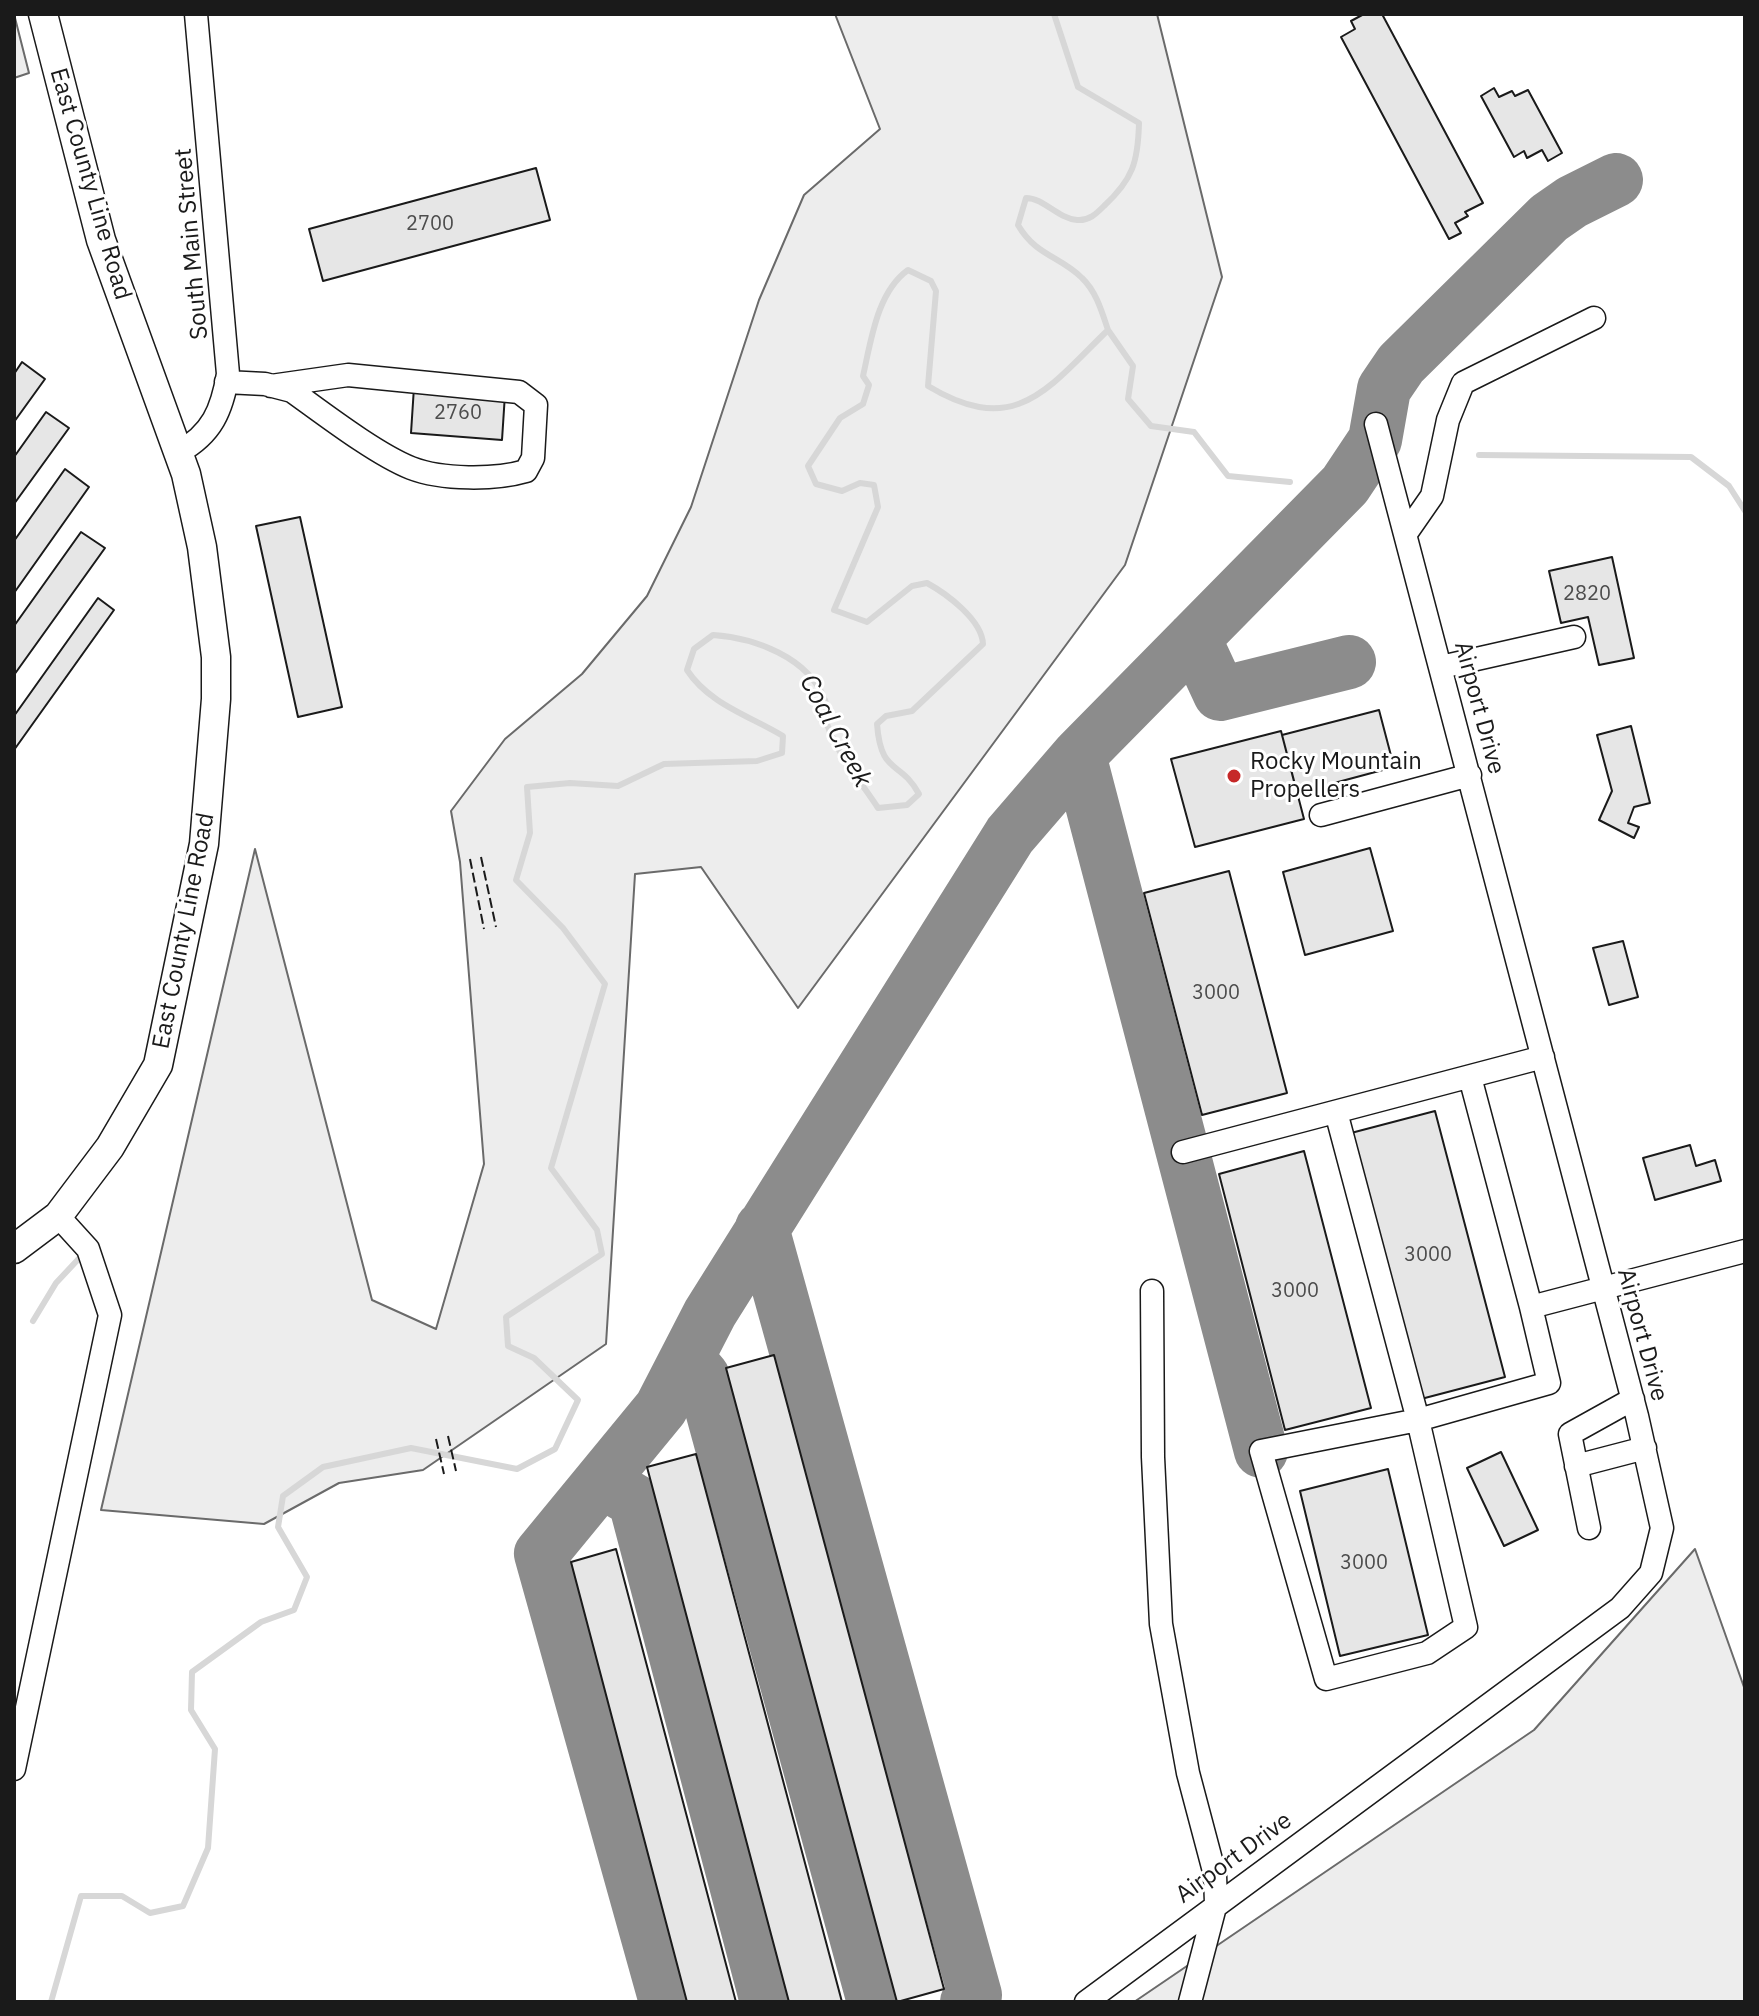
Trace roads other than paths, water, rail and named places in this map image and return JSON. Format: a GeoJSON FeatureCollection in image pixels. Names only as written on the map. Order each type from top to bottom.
{"type":"FeatureCollection","features":[{"type":"Feature","properties":{"kind":"main road","name":"East County Line Road"},"geometry":{"type":"LineString","coordinates":[[14,1249],[58,1216],[110,1147],[158,1065],[204,844],[214,749],[216,657],[202,547],[179,452],[101,240],[43,14]]}},
{"type":"Feature","properties":{"kind":"street","name":"South Main Street"},"geometry":{"type":"LineString","coordinates":[[179,452],[207,433],[218,414],[226,382],[212,164],[196,14]]}},
{"type":"Feature","properties":{"kind":"street"},"geometry":{"type":"LineString","coordinates":[[1407,532],[1432,496],[1448,420],[1463,383],[1594,318]]}},
{"type":"Feature","properties":{"kind":"street"},"geometry":{"type":"LineString","coordinates":[[226,382],[292,391],[412,468],[465,477],[505,477],[526,471],[533,458],[536,405],[519,392],[348,375],[271,386]]}},
{"type":"Feature","properties":{"kind":"street","name":"Airport Drive"},"geometry":{"type":"LineString","coordinates":[[1086,2002],[1216,1903],[1620,1608],[1651,1573],[1660,1549],[1662,1516],[1633,1399],[1407,532],[1376,424]]}},
{"type":"Feature","properties":{"kind":"street"},"geometry":{"type":"LineString","coordinates":[[1441,667],[1574,637]]}},
{"type":"Feature","properties":{"kind":"street"},"geometry":{"type":"LineString","coordinates":[[1321,815],[1470,775]]}},
{"type":"Feature","properties":{"kind":"street"},"geometry":{"type":"LineString","coordinates":[[1183,1152],[1543,1057]]}},
{"type":"Feature","properties":{"kind":"street"},"geometry":{"type":"LineString","coordinates":[[1336,1112],[1418,1420],[1466,1627],[1427,1653],[1326,1679],[1261,1451],[1418,1420],[1549,1383],[1470,1077]]}},
{"type":"Feature","properties":{"kind":"street"},"geometry":{"type":"LineString","coordinates":[[14,1769],[110,1315],[88,1249],[58,1216]]}},
{"type":"Feature","properties":{"kind":"street"},"geometry":{"type":"LineString","coordinates":[[1531,1307],[1745,1251]]}},
{"type":"Feature","properties":{"kind":"street"},"geometry":{"type":"LineString","coordinates":[[1152,1291],[1154,1472],[1161,1624],[1188,1773],[1215,1875],[1216,1903],[1190,2002]]}},
{"type":"Feature","properties":{"kind":"street"},"geometry":{"type":"LineString","coordinates":[[1589,1528],[1570,1434],[1633,1399]]}},
{"type":"Feature","properties":{"kind":"street"},"geometry":{"type":"LineString","coordinates":[[1576,1466],[1645,1448]]}},
{"type":"Feature","properties":{"kind":"waterway","name":"Coal Creek"},"geometry":{"type":"LineString","coordinates":[[51,2002],[81,1896],[122,1896],[150,1913],[183,1906],[208,1848],[215,1749],[191,1710],[192,1672],[261,1622],[294,1610],[307,1577],[278,1527],[283,1496],[323,1467],[411,1448],[517,1469],[555,1449],[578,1400],[534,1358],[508,1346],[506,1317],[602,1254],[597,1230],[551,1168],[605,984],[563,928],[516,880],[530,833],[527,787],[570,783],[618,786],[664,764],[757,761],[782,753],[783,736],[718,701],[687,670],[694,649],[713,635],[746,640],[778,652],[806,672],[825,700],[826,721],[831,735],[878,808],[907,805],[919,794],[912,783],[887,760],[879,741],[877,724],[886,716],[912,711],[983,644],[981,635],[962,609],[927,583],[912,586],[867,622],[834,610],[878,507],[874,485],[860,483],[842,491],[816,484],[808,466],[840,418],[863,404],[869,385],[863,376],[877,318],[889,291],[908,270],[931,281],[936,291],[928,386],[959,401],[985,408],[1008,407],[1028,400],[1067,371],[1108,330],[1087,283],[1040,250],[1018,225],[1026,198],[1039,201],[1070,218],[1081,220],[1092,216],[1122,187],[1132,169],[1137,149],[1139,123],[1078,87],[1054,14]]}},
{"type":"Feature","properties":{"kind":"waterway"},"geometry":{"type":"LineString","coordinates":[[1108,330],[1133,366],[1128,399],[1151,426],[1194,432],[1228,476],[1290,482]]}},
{"type":"Feature","properties":{"kind":"waterway"},"geometry":{"type":"LineString","coordinates":[[1479,455],[1691,457],[1729,486],[1745,511]]}},
{"type":"Feature","properties":{"kind":"waterway"},"geometry":{"type":"LineString","coordinates":[[33,1321],[56,1283],[85,1252]]}},
{"type":"Feature","properties":{"kind":"place","name":"Rocky Mountain Propellers"},"geometry":{"type":"Point","coordinates":[1234,776]}}]}
